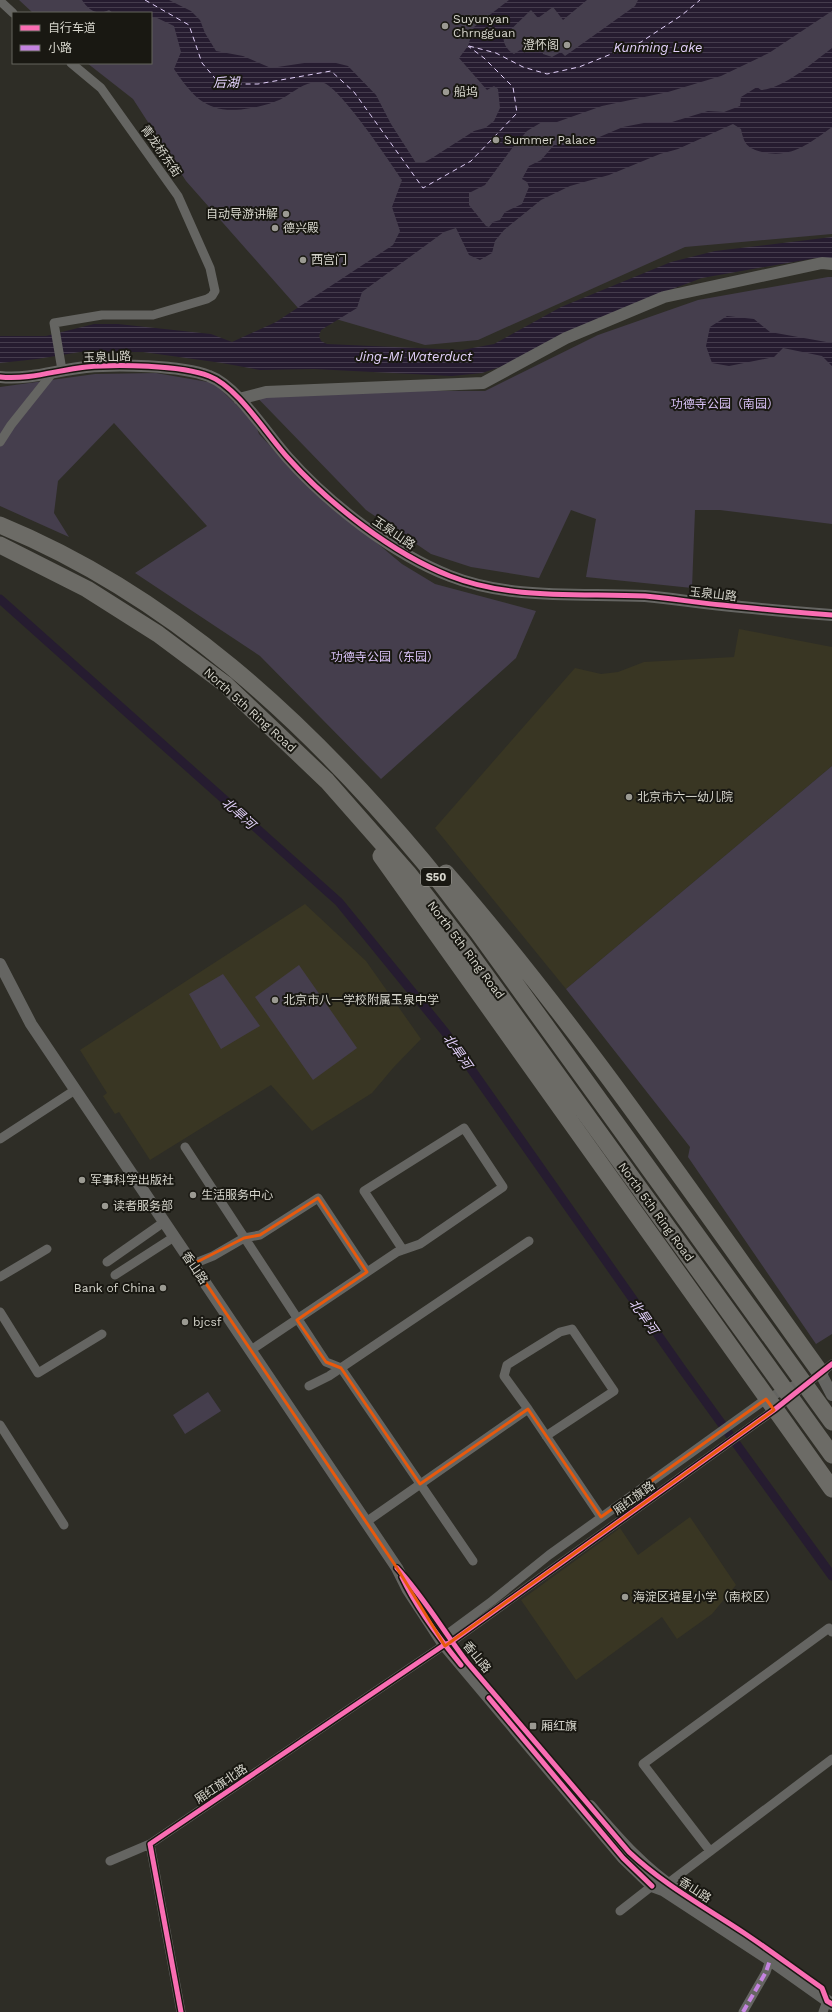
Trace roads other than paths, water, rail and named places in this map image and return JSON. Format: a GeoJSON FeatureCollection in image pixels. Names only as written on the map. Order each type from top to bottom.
{"type":"FeatureCollection","features":[{"type":"Feature","properties":{"kind":"highway","name":"North 5th Ring Road"},"geometry":{"type":"LineString","coordinates":[[0,525],[93,569],[168,617],[237,670],[313,740],[352,780],[424,862],[478,932],[832,1422]]}},
{"type":"Feature","properties":{"kind":"highway","name":"North 5th Ring Road"},"geometry":{"type":"LineString","coordinates":[[0,546],[87,589],[158,634],[225,684],[327,781],[408,873],[463,944],[832,1455]]}},
{"type":"Feature","properties":{"kind":"highway"},"geometry":{"type":"LineString","coordinates":[[352,780],[428,853],[482,915],[599,1066],[826,1368]]}},
{"type":"Feature","properties":{"kind":"highway"},"geometry":{"type":"LineString","coordinates":[[327,781],[832,1489]]}},
{"type":"Feature","properties":{"kind":"street"},"geometry":{"type":"LineString","coordinates":[[0,1],[12,12]]}},
{"type":"Feature","properties":{"kind":"street","name":"青龙桥东街"},"geometry":{"type":"LineString","coordinates":[[62,370],[54,323],[102,315],[153,315],[207,299],[212,296],[215,291],[210,268],[178,196],[101,88],[72,64]]}},
{"type":"Feature","properties":{"kind":"street"},"geometry":{"type":"LineString","coordinates":[[239,399],[266,392],[484,383],[566,338],[664,297],[822,263],[832,264]]}},
{"type":"Feature","properties":{"kind":"street","name":"玉泉山路"},"geometry":{"type":"LineString","coordinates":[[0,377],[20,378],[62,370],[109,366],[189,371],[209,376],[223,383],[239,399],[288,458],[329,498],[375,533],[401,550],[432,568],[453,577],[493,588],[528,592],[647,596],[722,605],[832,615]]}},
{"type":"Feature","properties":{"kind":"street"},"geometry":{"type":"LineString","coordinates":[[0,442],[11,425],[50,376]]}},
{"type":"Feature","properties":{"kind":"street","name":"香山路"},"geometry":{"type":"LineString","coordinates":[[0,964],[31,1024],[397,1568],[413,1585],[447,1640],[623,1858],[652,1886],[663,1890],[770,1960],[827,2006]]}},
{"type":"Feature","properties":{"kind":"street"},"geometry":{"type":"LineString","coordinates":[[0,1139],[75,1090]]}},
{"type":"Feature","properties":{"kind":"street"},"geometry":{"type":"LineString","coordinates":[[251,1350],[367,1272],[403,1250],[420,1244],[503,1187],[464,1128],[364,1190],[403,1250]]}},
{"type":"Feature","properties":{"kind":"street"},"geometry":{"type":"LineString","coordinates":[[185,1147],[297,1320],[326,1362],[341,1368],[473,1561]]}},
{"type":"Feature","properties":{"kind":"street"},"geometry":{"type":"LineString","coordinates":[[193,1264],[213,1256],[244,1238],[260,1235],[318,1198],[367,1272]]}},
{"type":"Feature","properties":{"kind":"street"},"geometry":{"type":"LineString","coordinates":[[106,1262],[164,1222]]}},
{"type":"Feature","properties":{"kind":"street"},"geometry":{"type":"LineString","coordinates":[[115,1275],[174,1237]]}},
{"type":"Feature","properties":{"kind":"street"},"geometry":{"type":"LineString","coordinates":[[309,1386],[341,1368],[529,1241]]}},
{"type":"Feature","properties":{"kind":"street"},"geometry":{"type":"LineString","coordinates":[[0,1277],[47,1249]]}},
{"type":"Feature","properties":{"kind":"street"},"geometry":{"type":"LineString","coordinates":[[0,1312],[38,1373],[102,1334]]}},
{"type":"Feature","properties":{"kind":"street"},"geometry":{"type":"LineString","coordinates":[[546,1436],[614,1391],[572,1330],[560,1332],[507,1365],[504,1376],[601,1517]]}},
{"type":"Feature","properties":{"kind":"street"},"geometry":{"type":"LineString","coordinates":[[826,1368],[832,1395]]}},
{"type":"Feature","properties":{"kind":"street","name":"厢红旗路"},"geometry":{"type":"LineString","coordinates":[[447,1640],[601,1517],[732,1424],[770,1404],[826,1368]]}},
{"type":"Feature","properties":{"kind":"street","name":"厢红旗路"},"geometry":{"type":"LineString","coordinates":[[447,1640],[740,1434],[770,1404],[826,1368]]}},
{"type":"Feature","properties":{"kind":"street"},"geometry":{"type":"LineString","coordinates":[[366,1522],[528,1409]]}},
{"type":"Feature","properties":{"kind":"street"},"geometry":{"type":"LineString","coordinates":[[0,1425],[64,1525]]}},
{"type":"Feature","properties":{"kind":"street"},"geometry":{"type":"LineString","coordinates":[[710,1851],[643,1764],[829,1628],[832,1632]]}},
{"type":"Feature","properties":{"kind":"street","name":"香山路"},"geometry":{"type":"LineString","coordinates":[[447,1640],[629,1852],[667,1884],[745,1934],[822,1988],[827,2006]]}},
{"type":"Feature","properties":{"kind":"street","name":"厢红旗北路"},"geometry":{"type":"LineString","coordinates":[[150,1844],[447,1640]]}},
{"type":"Feature","properties":{"kind":"street"},"geometry":{"type":"LineString","coordinates":[[620,1911],[652,1886],[667,1884],[832,1759]]}},
{"type":"Feature","properties":{"kind":"street"},"geometry":{"type":"LineString","coordinates":[[110,1861],[150,1844],[182,2012]]}},
{"type":"Feature","properties":{"kind":"street"},"geometry":{"type":"LineString","coordinates":[[743,2012],[766,1972],[770,1960]]}},
{"type":"Feature","properties":{"kind":"water"},"geometry":{"type":"Polygon","coordinates":[[[82,0],[169,0],[191,11],[200,20],[205,33],[216,51],[243,56],[271,68],[311,62],[332,62],[348,66],[376,95],[391,124],[416,163],[423,163],[474,131],[485,128],[494,121],[500,108],[498,89],[494,86],[487,90],[459,58],[468,46],[474,27],[509,0],[587,0],[563,20],[553,7],[538,18],[531,10],[504,36],[506,46],[514,54],[520,50],[529,51],[534,47],[537,49],[542,48],[543,54],[552,57],[561,52],[565,56],[635,6],[638,0],[832,0],[832,11],[769,53],[721,76],[668,92],[602,106],[557,122],[542,122],[527,131],[513,147],[485,185],[469,193],[469,205],[486,226],[489,227],[493,222],[500,220],[505,212],[522,204],[529,187],[527,182],[522,179],[529,166],[541,160],[554,145],[569,145],[582,138],[597,138],[623,127],[649,122],[672,122],[708,111],[724,112],[740,106],[741,97],[757,87],[761,90],[780,85],[789,80],[832,48],[832,127],[816,139],[800,148],[772,154],[753,149],[747,145],[743,138],[741,129],[733,124],[678,149],[660,154],[609,175],[570,186],[541,200],[504,230],[495,241],[492,253],[480,260],[469,255],[456,228],[444,232],[362,292],[357,308],[321,330],[319,336],[321,341],[327,344],[462,350],[494,344],[561,307],[671,262],[715,251],[832,237],[832,258],[816,258],[702,278],[640,301],[506,365],[482,373],[452,376],[314,369],[260,370],[143,352],[80,352],[0,363],[0,336],[46,336],[94,324],[118,324],[211,334],[232,342],[276,322],[393,245],[400,231],[392,207],[402,180],[365,127],[332,88],[324,83],[313,82],[302,86],[272,103],[237,110],[225,110],[215,107],[206,104],[197,98],[174,69],[181,52],[174,26],[155,17],[152,18],[152,12],[112,12],[109,10],[105,12],[97,12],[87,7],[82,0]]]}},
{"type":"Feature","properties":{"kind":"water"},"geometry":{"type":"Polygon","coordinates":[[[727,316],[754,319],[770,332],[832,343],[832,366],[822,356],[783,348],[774,357],[729,366],[712,363],[706,346],[710,327],[727,316]]]}},
{"type":"Feature","properties":{"kind":"waterway","name":"北旱河"},"geometry":{"type":"LineString","coordinates":[[0,599],[339,902],[445,1032],[682,1369],[832,1576]]}},
{"type":"Feature","properties":{"kind":"place","name":"Suyunyan Chrngguan"},"geometry":{"type":"Point","coordinates":[445,26]}},
{"type":"Feature","properties":{"kind":"place","name":"澄怀阁"},"geometry":{"type":"Point","coordinates":[567,45]}},
{"type":"Feature","properties":{"kind":"place","name":"船坞"},"geometry":{"type":"Point","coordinates":[446,92]}},
{"type":"Feature","properties":{"kind":"place","name":"Summer Palace"},"geometry":{"type":"Point","coordinates":[496,140]}},
{"type":"Feature","properties":{"kind":"place","name":"自动导游讲解"},"geometry":{"type":"Point","coordinates":[286,214]}},
{"type":"Feature","properties":{"kind":"place","name":"德兴殿"},"geometry":{"type":"Point","coordinates":[275,228]}},
{"type":"Feature","properties":{"kind":"place","name":"西宫门"},"geometry":{"type":"Point","coordinates":[303,260]}},
{"type":"Feature","properties":{"kind":"place","name":"北京市六一幼儿院"},"geometry":{"type":"Point","coordinates":[629,797]}},
{"type":"Feature","properties":{"kind":"place","name":"北京市八一学校附属玉泉中学"},"geometry":{"type":"Point","coordinates":[275,1000]}},
{"type":"Feature","properties":{"kind":"place","name":"军事科学出版社"},"geometry":{"type":"Point","coordinates":[82,1180]}},
{"type":"Feature","properties":{"kind":"place","name":"生活服务中心"},"geometry":{"type":"Point","coordinates":[193,1195]}},
{"type":"Feature","properties":{"kind":"place","name":"读者服务部"},"geometry":{"type":"Point","coordinates":[105,1206]}},
{"type":"Feature","properties":{"kind":"place","name":"Bank of China"},"geometry":{"type":"Point","coordinates":[163,1288]}},
{"type":"Feature","properties":{"kind":"place","name":"bjcsf"},"geometry":{"type":"Point","coordinates":[185,1322]}},
{"type":"Feature","properties":{"kind":"place","name":"海淀区培星小学（南校区）"},"geometry":{"type":"Point","coordinates":[625,1597]}},
{"type":"Feature","properties":{"kind":"place","name":"厢红旗"},"geometry":{"type":"Point","coordinates":[533,1726]}},
{"type":"Feature","properties":{"kind":"water label","name":"Kunming Lake"},"geometry":{"type":"Point","coordinates":[658,47]}},
{"type":"Feature","properties":{"kind":"water label","name":"后湖"},"geometry":{"type":"Point","coordinates":[226,82]}},
{"type":"Feature","properties":{"kind":"water label","name":"Jing-Mi Waterduct"},"geometry":{"type":"Point","coordinates":[414,356]}},
{"type":"Feature","properties":{"kind":"park label","name":"功德寺公园（南园）"},"geometry":{"type":"Point","coordinates":[725,404]}},
{"type":"Feature","properties":{"kind":"park label","name":"功德寺公园（东园）"},"geometry":{"type":"Point","coordinates":[385,657]}}]}
